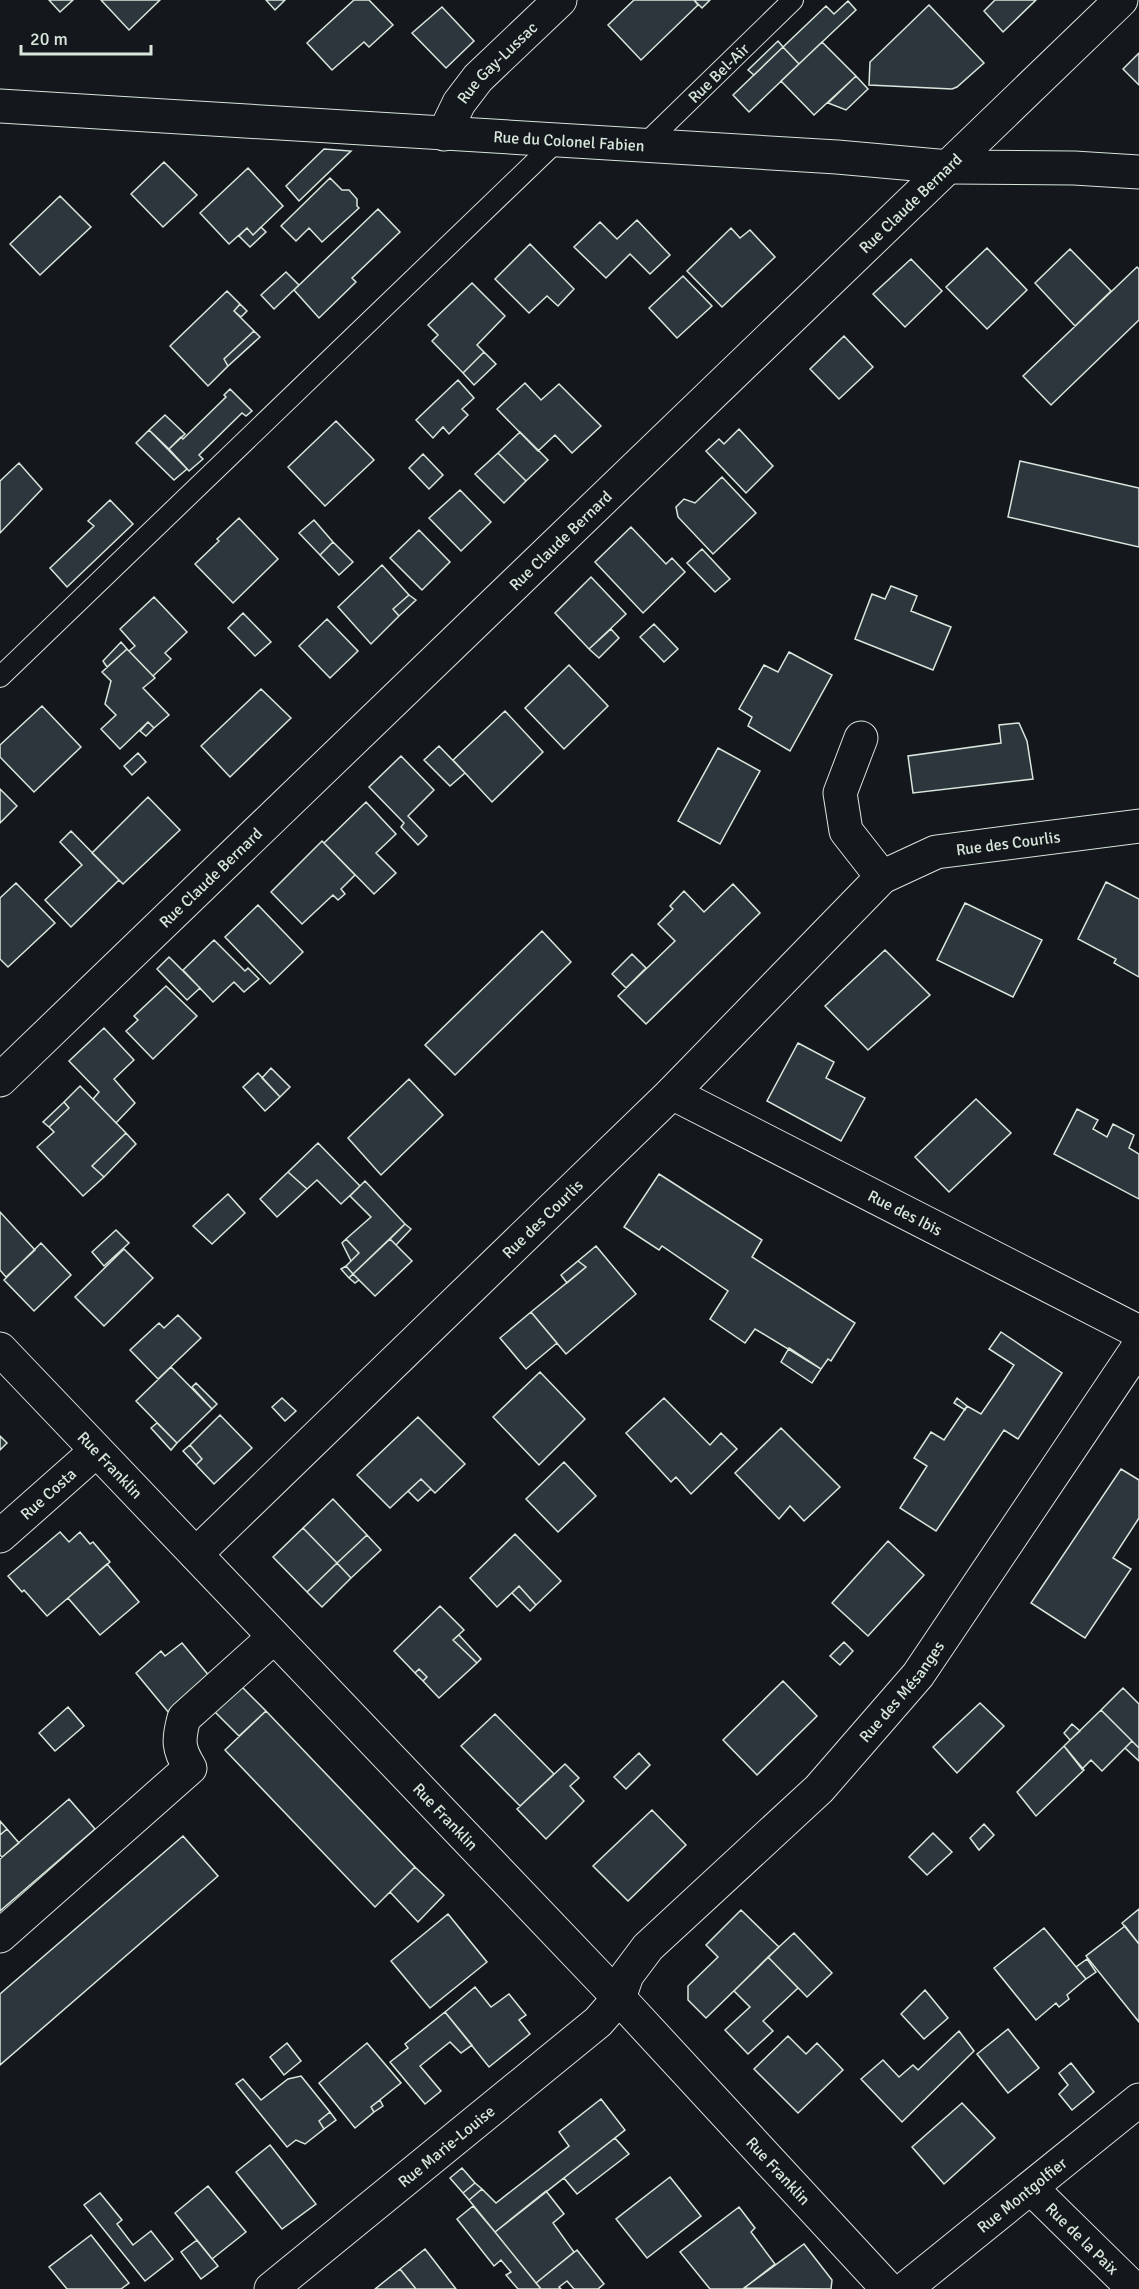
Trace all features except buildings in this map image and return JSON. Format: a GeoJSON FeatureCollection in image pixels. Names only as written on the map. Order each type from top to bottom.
{"type":"FeatureCollection","features":[{"type":"Feature","properties":{"kind":"street","name":"Rue Gay-Lussac"},"geometry":{"type":"LineString","coordinates":[[444,134],[459,103],[478,78],[560,0]]}},
{"type":"Feature","properties":{"kind":"street","name":"Rue Claude Bernard"},"geometry":{"type":"LineString","coordinates":[[0,1080],[1121,0]]}},
{"type":"Feature","properties":{"kind":"street","name":"Rue du Colonel Fabien"},"geometry":{"type":"LineString","coordinates":[[0,105],[837,157],[949,167],[1074,168],[1139,172]]}},
{"type":"Feature","properties":{"kind":"street"},"geometry":{"type":"LineString","coordinates":[[861,738],[840,793],[846,831],[882,877]]}},
{"type":"Feature","properties":{"kind":"street","name":"Rue des Courlis"},"geometry":{"type":"LineString","coordinates":[[196,1554],[672,1094],[882,877],[936,852],[1139,826]]}},
{"type":"Feature","properties":{"kind":"street","name":"Rue des Ibis"},"geometry":{"type":"LineString","coordinates":[[672,1094],[1139,1332]]}},
{"type":"Feature","properties":{"kind":"street","name":"Rue des Mésanges"},"geometry":{"type":"LineString","coordinates":[[619,1998],[627,1975],[648,1947],[819,1789],[918,1675],[1139,1346]]}},
{"type":"Feature","properties":{"kind":"street","name":"Rue Franklin"},"geometry":{"type":"LineString","coordinates":[[0,1349],[619,1998],[888,2289]]}},
{"type":"Feature","properties":{"kind":"street","name":"Rue Costa"},"geometry":{"type":"LineString","coordinates":[[0,1536],[96,1451]]}},
{"type":"Feature","properties":{"kind":"street"},"geometry":{"type":"LineString","coordinates":[[0,1936],[190,1768],[180,1752],[180,1733],[184,1718],[274,1637]]}},
{"type":"Feature","properties":{"kind":"street","name":"Rue Marie-Louise"},"geometry":{"type":"LineString","coordinates":[[271,2289],[598,2022],[619,1998]]}},
{"type":"Feature","properties":{"kind":"street","name":"Rue Montgolfier"},"geometry":{"type":"LineString","coordinates":[[905,2289],[1139,2100]]}},
{"type":"Feature","properties":{"kind":"street","name":"Rue de la Paix"},"geometry":{"type":"LineString","coordinates":[[1031,2188],[1134,2289]]}},
{"type":"Feature","properties":{"kind":"lane","name":"Rue Bel-Air"},"geometry":{"type":"LineString","coordinates":[[643,146],[793,0]]}},
{"type":"Feature","properties":{"kind":"lane"},"geometry":{"type":"LineString","coordinates":[[0,677],[557,141]]}}]}
